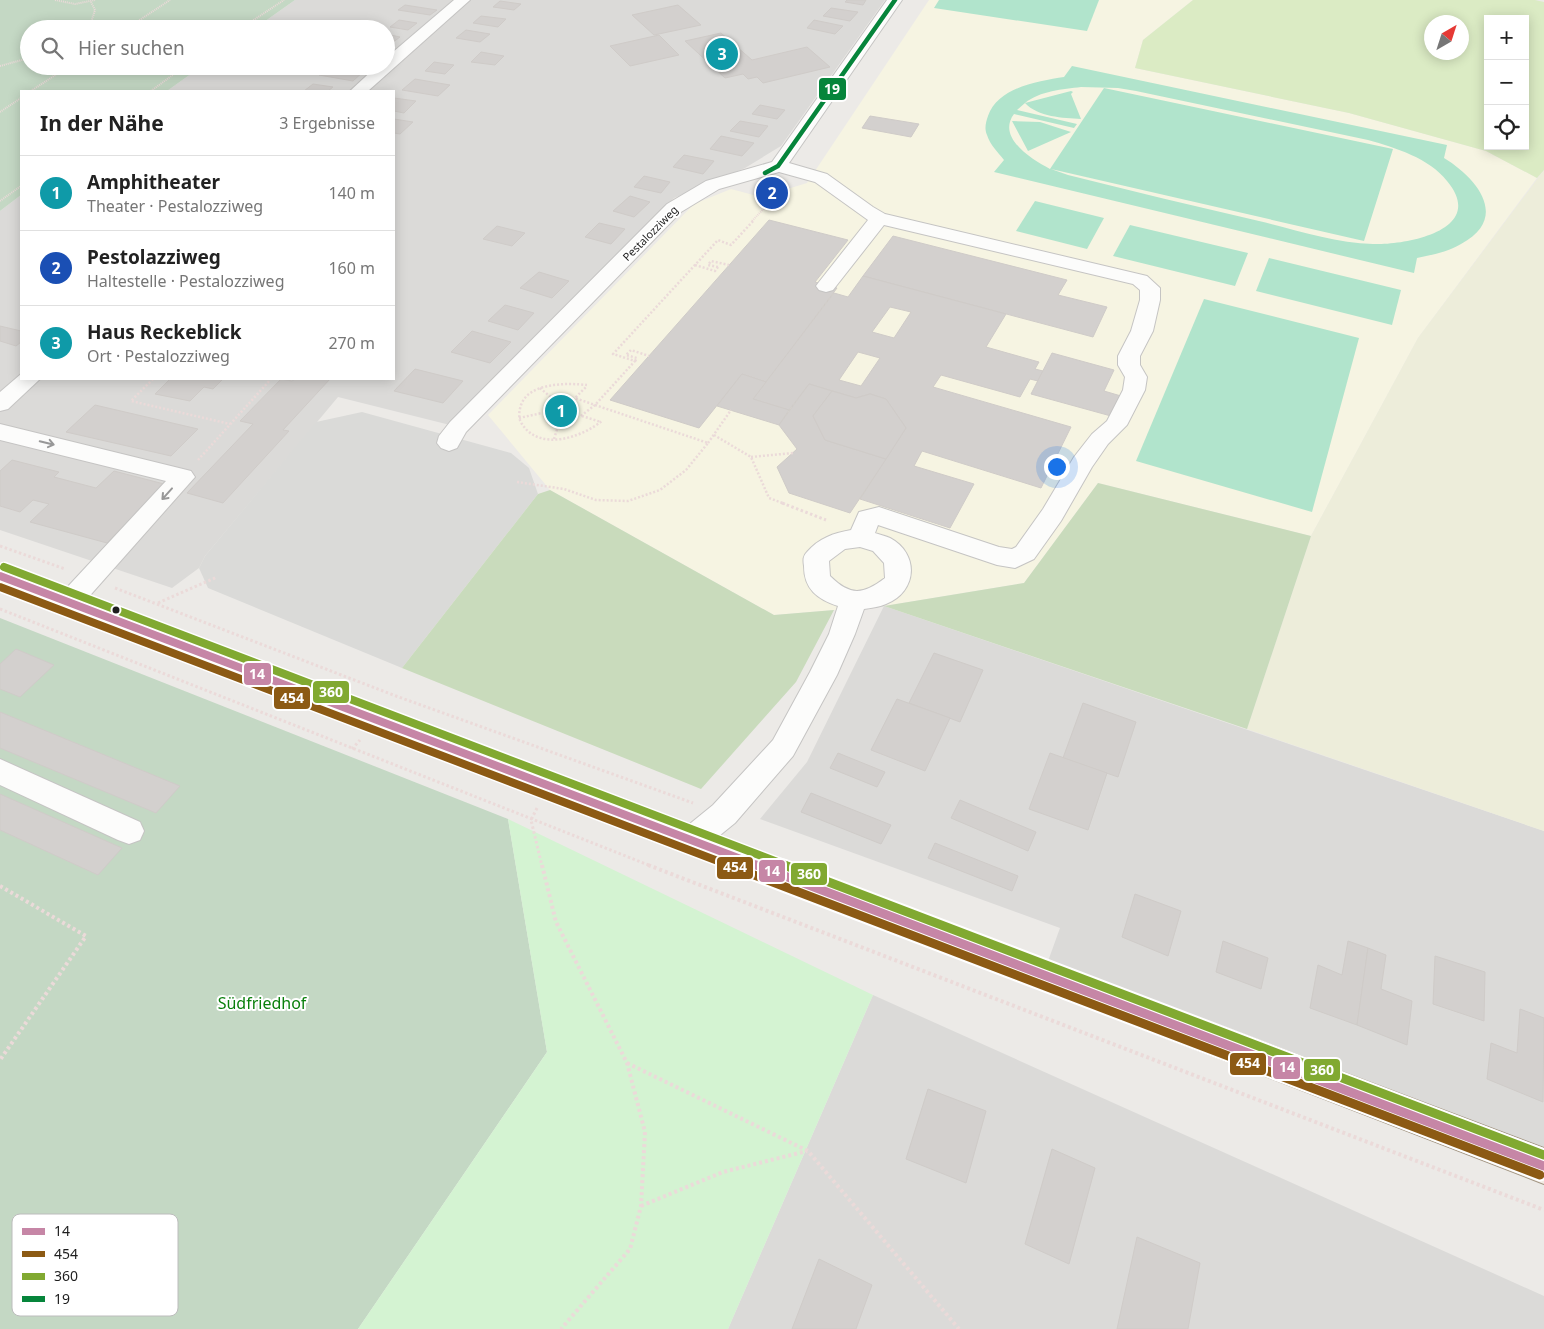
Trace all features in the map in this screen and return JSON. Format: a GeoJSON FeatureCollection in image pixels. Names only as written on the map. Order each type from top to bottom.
{"type":"FeatureCollection","features":[{"type":"Feature","properties":{"kind":"main road"},"geometry":{"type":"LineString","coordinates":[[0,576],[1544,1166]]}},
{"type":"Feature","properties":{"kind":"street"},"geometry":{"type":"LineString","coordinates":[[395,59],[463,0]]}},
{"type":"Feature","properties":{"kind":"street"},"geometry":{"type":"LineString","coordinates":[[861,538],[868,518],[879,516],[997,556],[1015,558],[1025,553],[1052,515],[1082,463],[1100,439],[1116,426],[1134,390],[1136,377],[1128,356],[1142,331],[1150,300],[1150,288],[1140,280],[879,218],[866,211],[821,178],[771,169],[895,0]]}},
{"type":"Feature","properties":{"kind":"street"},"geometry":{"type":"LineString","coordinates":[[359,90],[376,75]]}},
{"type":"Feature","properties":{"kind":"street","name":"Pestalozziweg"},"geometry":{"type":"LineString","coordinates":[[449,444],[451,436],[458,427],[674,208],[686,199],[718,183],[771,169]]}},
{"type":"Feature","properties":{"kind":"street"},"geometry":{"type":"LineString","coordinates":[[826,286],[879,218]]}},
{"type":"Feature","properties":{"kind":"street"},"geometry":{"type":"LineString","coordinates":[[0,404],[28,380]]}},
{"type":"Feature","properties":{"kind":"street"},"geometry":{"type":"LineString","coordinates":[[0,432],[183,477],[69,602]]}},
{"type":"Feature","properties":{"kind":"street"},"geometry":{"type":"LineString","coordinates":[[861,538],[882,545],[897,560],[898,582],[879,597],[852,601],[832,594],[817,579],[816,558],[838,541],[861,538]]}},
{"type":"Feature","properties":{"kind":"street"},"geometry":{"type":"LineString","coordinates":[[692,840],[724,814],[783,748],[827,667],[842,634],[852,601]]}},
{"type":"Feature","properties":{"kind":"street"},"geometry":{"type":"LineString","coordinates":[[0,771],[129,831]]}},
{"type":"Feature","properties":{"kind":"path"},"geometry":{"type":"LineString","coordinates":[[55,0],[64,4],[95,0]]}},
{"type":"Feature","properties":{"kind":"path"},"geometry":{"type":"LineString","coordinates":[[140,20],[170,0]]}},
{"type":"Feature","properties":{"kind":"path"},"geometry":{"type":"LineString","coordinates":[[254,20],[284,0]]}},
{"type":"Feature","properties":{"kind":"path"},"geometry":{"type":"LineString","coordinates":[[91,2],[95,10],[92,20]]}},
{"type":"Feature","properties":{"kind":"path"},"geometry":{"type":"LineString","coordinates":[[0,66],[20,60]]}},
{"type":"Feature","properties":{"kind":"path"},"geometry":{"type":"LineString","coordinates":[[33,90],[55,75]]}},
{"type":"Feature","properties":{"kind":"path"},"geometry":{"type":"LineString","coordinates":[[152,90],[173,75]]}},
{"type":"Feature","properties":{"kind":"path"},"geometry":{"type":"LineString","coordinates":[[0,112],[20,99]]}},
{"type":"Feature","properties":{"kind":"path"},"geometry":{"type":"LineString","coordinates":[[635,361],[613,354],[718,240],[731,244],[773,199],[771,169]]}},
{"type":"Feature","properties":{"kind":"path"},"geometry":{"type":"LineString","coordinates":[[0,201],[20,187]]}},
{"type":"Feature","properties":{"kind":"path"},"geometry":{"type":"LineString","coordinates":[[695,265],[715,271],[718,267],[708,265],[711,261],[729,265]]}},
{"type":"Feature","properties":{"kind":"path"},"geometry":{"type":"LineString","coordinates":[[649,356],[631,350],[626,355],[637,358],[595,406],[581,416],[602,421],[581,435],[554,439],[535,434],[526,429],[519,418],[522,403],[529,395],[540,388],[562,383],[587,385],[575,398],[595,406],[708,443]]}},
{"type":"Feature","properties":{"kind":"path"},"geometry":{"type":"LineString","coordinates":[[152,380],[130,401],[230,424]]}},
{"type":"Feature","properties":{"kind":"path"},"geometry":{"type":"LineString","coordinates":[[183,477],[270,380]]}},
{"type":"Feature","properties":{"kind":"path"},"geometry":{"type":"LineString","coordinates":[[540,388],[553,399]]}},
{"type":"Feature","properties":{"kind":"path"},"geometry":{"type":"LineString","coordinates":[[517,482],[564,489],[596,500],[628,501],[660,490],[686,470],[731,410]]}},
{"type":"Feature","properties":{"kind":"path"},"geometry":{"type":"LineString","coordinates":[[519,418],[542,413]]}},
{"type":"Feature","properties":{"kind":"path"},"geometry":{"type":"LineString","coordinates":[[554,439],[559,424]]}},
{"type":"Feature","properties":{"kind":"path"},"geometry":{"type":"LineString","coordinates":[[714,435],[751,458],[769,498],[822,518],[861,538]]}},
{"type":"Feature","properties":{"kind":"path"},"geometry":{"type":"LineString","coordinates":[[751,458],[793,453]]}},
{"type":"Feature","properties":{"kind":"path"},"geometry":{"type":"LineString","coordinates":[[0,546],[157,603],[396,696],[724,814]]}},
{"type":"Feature","properties":{"kind":"path"},"geometry":{"type":"LineString","coordinates":[[157,603],[217,577]]}},
{"type":"Feature","properties":{"kind":"path"},"geometry":{"type":"LineString","coordinates":[[0,609],[531,820],[1544,1210]]}},
{"type":"Feature","properties":{"kind":"path"},"geometry":{"type":"LineString","coordinates":[[547,784],[531,820],[556,922],[627,1063],[645,1132],[641,1206],[630,1249],[561,1329]]}},
{"type":"Feature","properties":{"kind":"path"},"geometry":{"type":"LineString","coordinates":[[0,886],[86,936],[0,1060]]}},
{"type":"Feature","properties":{"kind":"path"},"geometry":{"type":"LineString","coordinates":[[627,1063],[808,1151],[959,1329]]}},
{"type":"Feature","properties":{"kind":"path"},"geometry":{"type":"LineString","coordinates":[[641,1206],[723,1172],[808,1151]]}},
{"type":"Feature","properties":{"kind":"shaded area"},"geometry":{"type":"Polygon","coordinates":[[[295,0],[885,0],[781,146],[745,168],[674,198],[450,425],[338,397],[205,556],[199,568],[172,588],[0,530],[0,211],[20,196],[20,380],[395,380],[395,90],[168,90],[189,75],[395,75],[395,20],[267,20],[295,0]]]}},
{"type":"Feature","properties":{"kind":"shaded area"},"geometry":{"type":"Polygon","coordinates":[[[929,0],[1193,0],[1143,40],[1135,68],[1349,113],[1486,151],[1537,178],[1418,338],[1311,536],[1098,483],[1024,583],[884,606],[774,615],[550,490],[488,415],[694,204],[731,189],[761,197],[807,183],[929,0]]]}},
{"type":"Feature","properties":{"kind":"shaded area"},"geometry":{"type":"Polygon","coordinates":[[[362,412],[511,453],[529,468],[538,494],[402,668],[208,588],[199,568],[205,556],[316,422],[362,412]]]}},
{"type":"Feature","properties":{"kind":"shaded area"},"geometry":{"type":"Polygon","coordinates":[[[884,606],[1544,831],[1544,1166],[1043,975],[1060,928],[760,819],[807,762],[884,606]]]}},
{"type":"Feature","properties":{"kind":"shaded area"},"geometry":{"type":"Polygon","coordinates":[[[873,995],[1544,1296],[1544,1329],[728,1329],[873,995]]]}},
{"type":"Feature","properties":{"kind":"green space"},"geometry":{"type":"Polygon","coordinates":[[[0,0],[295,0],[267,20],[20,20],[20,75],[189,75],[168,90],[20,90],[20,196],[0,211],[0,0]]]}},
{"type":"Feature","properties":{"kind":"green space"},"geometry":{"type":"Polygon","coordinates":[[[939,0],[1099,0],[1087,31],[934,8],[939,0]]]}},
{"type":"Feature","properties":{"kind":"green space"},"geometry":{"type":"Polygon","coordinates":[[[1193,0],[1535,0],[1544,2],[1544,170],[1537,178],[1486,151],[1349,113],[1135,68],[1143,40],[1193,0]]]}},
{"type":"Feature","properties":{"kind":"green space"},"geometry":{"type":"Polygon","coordinates":[[[1072,66],[1447,145],[1444,158],[1467,176],[1477,187],[1483,199],[1486,211],[1484,222],[1476,234],[1456,247],[1417,258],[1414,273],[994,172],[1004,160],[988,139],[986,132],[985,127],[993,106],[1001,98],[1020,87],[1064,77],[1072,66]],[[1081,87],[1052,91],[1031,99],[1017,110],[1077,124],[1074,128],[1014,114],[1010,123],[1013,140],[1026,154],[1050,169],[1104,88],[1393,149],[1364,241],[1051,169],[1068,175],[1316,236],[1359,243],[1387,244],[1422,237],[1438,231],[1450,223],[1457,212],[1457,198],[1440,173],[1421,160],[1401,150],[1368,140],[1118,88],[1081,87]]]}},
{"type":"Feature","properties":{"kind":"green space"},"geometry":{"type":"Polygon","coordinates":[[[1071,91],[1073,92],[1071,94],[1081,119],[1051,116],[1030,108],[1025,103],[1071,91]]]}},
{"type":"Feature","properties":{"kind":"green space"},"geometry":{"type":"Polygon","coordinates":[[[1012,121],[1040,122],[1071,132],[1028,151],[1012,121]]]}},
{"type":"Feature","properties":{"kind":"green space"},"geometry":{"type":"Polygon","coordinates":[[[1544,170],[1544,831],[1247,729],[1311,536],[1418,338],[1544,170]]]}},
{"type":"Feature","properties":{"kind":"green space"},"geometry":{"type":"Polygon","coordinates":[[[1035,201],[1104,218],[1087,249],[1016,231],[1035,201]]]}},
{"type":"Feature","properties":{"kind":"green space"},"geometry":{"type":"Polygon","coordinates":[[[1130,225],[1248,253],[1235,286],[1113,256],[1130,225]]]}},
{"type":"Feature","properties":{"kind":"green space"},"geometry":{"type":"Polygon","coordinates":[[[1269,258],[1401,290],[1392,325],[1256,291],[1269,258]]]}},
{"type":"Feature","properties":{"kind":"green space"},"geometry":{"type":"Polygon","coordinates":[[[1204,299],[1359,338],[1312,512],[1136,461],[1204,299]]]}},
{"type":"Feature","properties":{"kind":"green space"},"geometry":{"type":"Polygon","coordinates":[[[1098,483],[1311,536],[1247,729],[884,606],[1024,583],[1098,483]]]}},
{"type":"Feature","properties":{"kind":"green space"},"geometry":{"type":"Polygon","coordinates":[[[550,490],[774,615],[834,610],[796,682],[701,789],[402,668],[538,494],[550,490]]]}},
{"type":"Feature","properties":{"kind":"green space","name":"Südfriedhof"},"geometry":{"type":"Polygon","coordinates":[[[0,618],[508,819],[547,1052],[358,1329],[0,1329],[0,618]]]}},
{"type":"Feature","properties":{"kind":"green space"},"geometry":{"type":"Polygon","coordinates":[[[508,819],[873,995],[728,1329],[358,1329],[547,1052],[508,819]]]}},
{"type":"Feature","properties":{"kind":"building"},"geometry":{"type":"Polygon","coordinates":[[[847,0],[866,0],[863,5],[845,2],[847,0]]]}},
{"type":"Feature","properties":{"kind":"building"},"geometry":{"type":"Polygon","coordinates":[[[500,1],[521,4],[514,10],[493,7],[500,1]]]}},
{"type":"Feature","properties":{"kind":"building"},"geometry":{"type":"Polygon","coordinates":[[[405,5],[437,10],[430,15],[398,10],[405,5]]]}},
{"type":"Feature","properties":{"kind":"building"},"geometry":{"type":"Polygon","coordinates":[[[678,5],[701,25],[654,35],[632,15],[678,5]]]}},
{"type":"Feature","properties":{"kind":"building"},"geometry":{"type":"Polygon","coordinates":[[[831,8],[858,12],[850,21],[823,16],[831,8]]]}},
{"type":"Feature","properties":{"kind":"building"},"geometry":{"type":"Polygon","coordinates":[[[481,16],[506,19],[498,27],[473,23],[481,16]]]}},
{"type":"Feature","properties":{"kind":"building"},"geometry":{"type":"Polygon","coordinates":[[[399,20],[417,23],[408,30],[395,28],[395,23],[399,20]]]}},
{"type":"Feature","properties":{"kind":"building"},"geometry":{"type":"Polygon","coordinates":[[[814,20],[843,26],[835,34],[807,28],[814,20]]]}},
{"type":"Feature","properties":{"kind":"building"},"geometry":{"type":"Polygon","coordinates":[[[466,30],[490,34],[480,42],[456,38],[466,30]]]}},
{"type":"Feature","properties":{"kind":"building"},"geometry":{"type":"Polygon","coordinates":[[[721,33],[752,60],[807,47],[830,67],[763,83],[757,77],[748,79],[743,74],[725,78],[685,41],[721,33]]]}},
{"type":"Feature","properties":{"kind":"building"},"geometry":{"type":"Polygon","coordinates":[[[659,35],[679,55],[630,66],[610,46],[659,35]]]}},
{"type":"Feature","properties":{"kind":"building"},"geometry":{"type":"Polygon","coordinates":[[[481,52],[504,56],[495,65],[471,62],[481,52]]]}},
{"type":"Feature","properties":{"kind":"building"},"geometry":{"type":"Polygon","coordinates":[[[434,62],[454,65],[445,74],[425,71],[434,62]]]}},
{"type":"Feature","properties":{"kind":"building"},"geometry":{"type":"Polygon","coordinates":[[[319,75],[360,75],[353,81],[319,75]]]}},
{"type":"Feature","properties":{"kind":"building"},"geometry":{"type":"Polygon","coordinates":[[[415,79],[450,85],[438,96],[402,90],[415,79]]]}},
{"type":"Feature","properties":{"kind":"building"},"geometry":{"type":"Polygon","coordinates":[[[313,84],[333,87],[329,90],[305,90],[313,84]]]}},
{"type":"Feature","properties":{"kind":"building"},"geometry":{"type":"Polygon","coordinates":[[[395,98],[416,101],[404,113],[395,111],[395,98]]]}},
{"type":"Feature","properties":{"kind":"building"},"geometry":{"type":"Polygon","coordinates":[[[760,105],[785,110],[777,119],[752,114],[760,105]]]}},
{"type":"Feature","properties":{"kind":"building"},"geometry":{"type":"Polygon","coordinates":[[[870,116],[919,124],[911,137],[862,128],[870,116]]]}},
{"type":"Feature","properties":{"kind":"building"},"geometry":{"type":"Polygon","coordinates":[[[395,119],[413,122],[400,134],[395,133],[395,119]]]}},
{"type":"Feature","properties":{"kind":"building"},"geometry":{"type":"Polygon","coordinates":[[[740,121],[768,126],[759,137],[730,131],[740,121]]]}},
{"type":"Feature","properties":{"kind":"building"},"geometry":{"type":"Polygon","coordinates":[[[721,136],[754,143],[742,156],[710,149],[721,136]]]}},
{"type":"Feature","properties":{"kind":"building"},"geometry":{"type":"Polygon","coordinates":[[[684,155],[714,161],[703,174],[673,167],[684,155]]]}},
{"type":"Feature","properties":{"kind":"building"},"geometry":{"type":"Polygon","coordinates":[[[644,176],[670,182],[661,193],[634,187],[644,176]]]}},
{"type":"Feature","properties":{"kind":"building"},"geometry":{"type":"Polygon","coordinates":[[[630,196],[650,202],[634,217],[613,211],[630,196]]]}},
{"type":"Feature","properties":{"kind":"building"},"geometry":{"type":"Polygon","coordinates":[[[769,220],[848,240],[815,282],[837,288],[766,382],[742,374],[699,428],[610,400],[769,220]]]}},
{"type":"Feature","properties":{"kind":"building"},"geometry":{"type":"Polygon","coordinates":[[[599,223],[625,229],[611,244],[585,237],[599,223]]]}},
{"type":"Feature","properties":{"kind":"building"},"geometry":{"type":"Polygon","coordinates":[[[497,226],[525,233],[512,246],[483,239],[497,226]]]}},
{"type":"Feature","properties":{"kind":"building"},"geometry":{"type":"Polygon","coordinates":[[[893,236],[1067,280],[1058,295],[1107,307],[1093,337],[863,276],[893,236]]]}},
{"type":"Feature","properties":{"kind":"building"},"geometry":{"type":"Polygon","coordinates":[[[539,272],[569,281],[552,298],[520,288],[539,272]]]}},
{"type":"Feature","properties":{"kind":"building"},"geometry":{"type":"Polygon","coordinates":[[[863,276],[1006,314],[986,347],[1039,362],[1035,369],[1043,371],[1038,381],[1030,379],[1020,397],[941,375],[933,387],[1071,427],[1041,488],[922,451],[914,466],[974,484],[950,528],[860,499],[906,428],[886,399],[870,394],[856,398],[809,384],[789,410],[753,399],[834,293],[848,297],[863,276]],[[890,307],[872,332],[894,338],[911,312],[890,307]],[[858,352],[839,380],[861,386],[880,358],[858,352]]]}},
{"type":"Feature","properties":{"kind":"building"},"geometry":{"type":"Polygon","coordinates":[[[505,305],[534,313],[518,330],[488,321],[505,305]]]}},
{"type":"Feature","properties":{"kind":"building"},"geometry":{"type":"Polygon","coordinates":[[[0,326],[20,331],[20,343],[16,346],[0,341],[0,326]]]}},
{"type":"Feature","properties":{"kind":"building"},"geometry":{"type":"Polygon","coordinates":[[[472,331],[511,342],[490,363],[451,352],[472,331]]]}},
{"type":"Feature","properties":{"kind":"building"},"geometry":{"type":"Polygon","coordinates":[[[1052,353],[1114,370],[1104,391],[1121,396],[1111,416],[1031,394],[1052,353]]]}},
{"type":"Feature","properties":{"kind":"building"},"geometry":{"type":"Polygon","coordinates":[[[415,369],[463,381],[443,403],[394,391],[415,369]]]}},
{"type":"Feature","properties":{"kind":"building"},"geometry":{"type":"Polygon","coordinates":[[[742,374],[766,382],[753,399],[789,410],[779,425],[717,406],[742,374]]]}},
{"type":"Feature","properties":{"kind":"building"},"geometry":{"type":"Polygon","coordinates":[[[169,380],[222,380],[213,389],[204,387],[190,401],[155,394],[169,380]]]}},
{"type":"Feature","properties":{"kind":"building"},"geometry":{"type":"Polygon","coordinates":[[[280,380],[329,380],[283,430],[289,431],[223,503],[187,493],[253,424],[240,421],[280,380]]]}},
{"type":"Feature","properties":{"kind":"building"},"geometry":{"type":"Polygon","coordinates":[[[809,384],[832,391],[813,416],[825,440],[886,459],[850,513],[789,493],[777,467],[797,449],[779,425],[809,384]]]}},
{"type":"Feature","properties":{"kind":"building"},"geometry":{"type":"Polygon","coordinates":[[[832,391],[856,398],[870,394],[886,399],[906,428],[886,459],[825,440],[813,416],[832,391]]]}},
{"type":"Feature","properties":{"kind":"building"},"geometry":{"type":"Polygon","coordinates":[[[95,405],[198,429],[171,456],[66,432],[95,405]]]}},
{"type":"Feature","properties":{"kind":"building"},"geometry":{"type":"Polygon","coordinates":[[[12,460],[59,472],[54,477],[96,488],[114,471],[164,484],[107,543],[30,522],[49,504],[33,500],[20,512],[0,506],[0,471],[12,460]]]}},
{"type":"Feature","properties":{"kind":"building"},"geometry":{"type":"Polygon","coordinates":[[[16,649],[54,665],[20,697],[0,689],[0,664],[16,649]]]}},
{"type":"Feature","properties":{"kind":"building"},"geometry":{"type":"Polygon","coordinates":[[[934,653],[983,670],[960,722],[909,703],[934,653]]]}},
{"type":"Feature","properties":{"kind":"building"},"geometry":{"type":"Polygon","coordinates":[[[897,699],[950,718],[925,771],[871,750],[897,699]]]}},
{"type":"Feature","properties":{"kind":"building"},"geometry":{"type":"Polygon","coordinates":[[[1083,703],[1136,722],[1118,777],[1063,758],[1083,703]]]}},
{"type":"Feature","properties":{"kind":"building"},"geometry":{"type":"Polygon","coordinates":[[[0,712],[180,786],[156,813],[0,748],[0,712]]]}},
{"type":"Feature","properties":{"kind":"building"},"geometry":{"type":"Polygon","coordinates":[[[838,753],[885,772],[877,787],[830,768],[838,753]]]}},
{"type":"Feature","properties":{"kind":"building"},"geometry":{"type":"Polygon","coordinates":[[[1050,753],[1107,773],[1088,830],[1029,809],[1050,753]]]}},
{"type":"Feature","properties":{"kind":"building"},"geometry":{"type":"Polygon","coordinates":[[[811,793],[891,825],[881,844],[801,812],[811,793]]]}},
{"type":"Feature","properties":{"kind":"building"},"geometry":{"type":"Polygon","coordinates":[[[0,794],[122,848],[98,875],[0,830],[0,794]]]}},
{"type":"Feature","properties":{"kind":"building"},"geometry":{"type":"Polygon","coordinates":[[[960,800],[1036,832],[1028,851],[951,818],[960,800]]]}},
{"type":"Feature","properties":{"kind":"building"},"geometry":{"type":"Polygon","coordinates":[[[935,843],[1018,876],[1012,891],[928,858],[935,843]]]}},
{"type":"Feature","properties":{"kind":"building"},"geometry":{"type":"Polygon","coordinates":[[[1135,894],[1181,911],[1168,956],[1122,937],[1135,894]]]}},
{"type":"Feature","properties":{"kind":"building"},"geometry":{"type":"Polygon","coordinates":[[[1223,941],[1268,958],[1261,989],[1216,972],[1223,941]]]}},
{"type":"Feature","properties":{"kind":"building"},"geometry":{"type":"Polygon","coordinates":[[[1348,941],[1368,948],[1357,1025],[1310,1008],[1318,965],[1342,975],[1348,941]]]}},
{"type":"Feature","properties":{"kind":"building"},"geometry":{"type":"Polygon","coordinates":[[[1368,948],[1386,955],[1381,989],[1412,1001],[1407,1045],[1357,1025],[1368,948]]]}},
{"type":"Feature","properties":{"kind":"building"},"geometry":{"type":"Polygon","coordinates":[[[1435,956],[1485,972],[1484,1021],[1433,1004],[1435,956]]]}},
{"type":"Feature","properties":{"kind":"building"},"geometry":{"type":"Polygon","coordinates":[[[1520,1009],[1544,1018],[1543,1102],[1487,1079],[1491,1043],[1517,1053],[1520,1009]]]}},
{"type":"Feature","properties":{"kind":"building"},"geometry":{"type":"Polygon","coordinates":[[[928,1089],[986,1111],[966,1183],[906,1159],[928,1089]]]}},
{"type":"Feature","properties":{"kind":"building"},"geometry":{"type":"Polygon","coordinates":[[[1052,1149],[1095,1168],[1069,1264],[1025,1244],[1052,1149]]]}},
{"type":"Feature","properties":{"kind":"building"},"geometry":{"type":"Polygon","coordinates":[[[1137,1237],[1200,1263],[1188,1329],[1117,1329],[1137,1237]]]}},
{"type":"Feature","properties":{"kind":"building"},"geometry":{"type":"Polygon","coordinates":[[[819,1259],[872,1285],[856,1329],[792,1329],[819,1259]]]}},
{"type":"Feature","properties":{"kind":"transit line","name":"19"},"geometry":{"type":"LineString","coordinates":[[765,173],[778,166],[895,0]]}},
{"type":"Feature","properties":{"kind":"transit line","name":"360"},"geometry":{"type":"LineString","coordinates":[[4,567],[1544,1155]]}},
{"type":"Feature","properties":{"kind":"transit line","name":"14"},"geometry":{"type":"LineString","coordinates":[[0,576],[1544,1166]]}},
{"type":"Feature","properties":{"kind":"transit line","name":"454"},"geometry":{"type":"LineString","coordinates":[[0,587],[1540,1175]]}},
{"type":"Feature","properties":{"kind":"place","name":"Haus Reckeblick"},"geometry":{"type":"Point","coordinates":[722,54]}},
{"type":"Feature","properties":{"kind":"place","name":"Pestolazziweg"},"geometry":{"type":"Point","coordinates":[772,193]}},
{"type":"Feature","properties":{"kind":"place","name":"Amphitheater"},"geometry":{"type":"Point","coordinates":[561,411]}}]}
